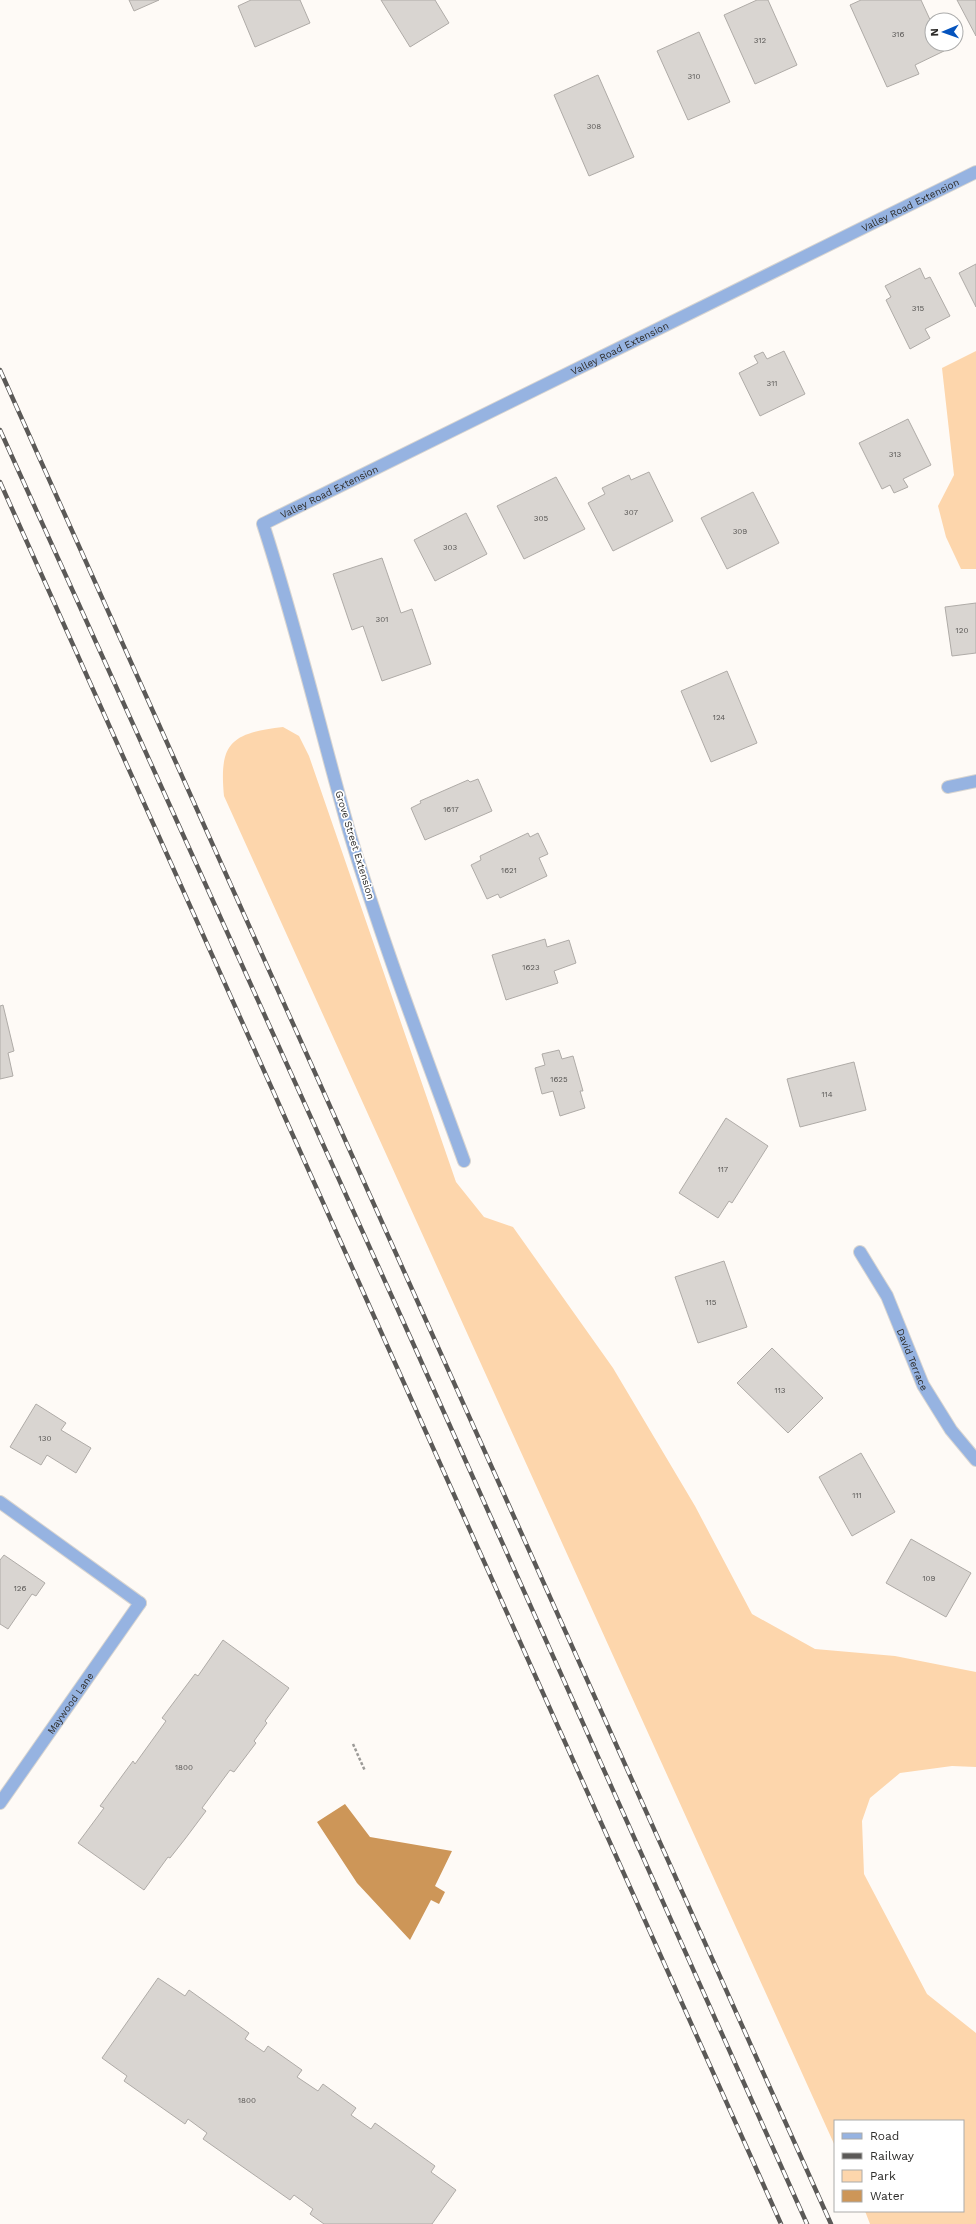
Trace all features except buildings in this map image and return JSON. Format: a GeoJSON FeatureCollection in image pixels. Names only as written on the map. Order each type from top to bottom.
{"type":"FeatureCollection","features":[{"type":"Feature","properties":{"kind":"street","name":"Valley Road Extension"},"geometry":{"type":"LineString","coordinates":[[263,524],[976,172]]}},
{"type":"Feature","properties":{"kind":"street","name":"Grove Street Extension"},"geometry":{"type":"LineString","coordinates":[[263,524],[286,594],[349,831],[384,941],[464,1161]]}},
{"type":"Feature","properties":{"kind":"street"},"geometry":{"type":"LineString","coordinates":[[948,788],[976,781]]}},
{"type":"Feature","properties":{"kind":"street","name":"David Terrace"},"geometry":{"type":"LineString","coordinates":[[860,1252],[887,1296],[924,1385],[951,1430],[976,1460]]}},
{"type":"Feature","properties":{"kind":"street","name":"Maywood Lane"},"geometry":{"type":"LineString","coordinates":[[0,1502],[140,1603],[0,1803]]}},
{"type":"Feature","properties":{"kind":"path"},"geometry":{"type":"LineString","coordinates":[[353,1744],[365,1771]]}},
{"type":"Feature","properties":{"kind":"green space"},"geometry":{"type":"Polygon","coordinates":[[[976,351],[976,569],[961,569],[946,537],[938,506],[954,475],[942,368],[976,351]]]}},
{"type":"Feature","properties":{"kind":"green space"},"geometry":{"type":"Polygon","coordinates":[[[283,727],[299,736],[309,756],[456,1182],[484,1217],[513,1227],[613,1368],[695,1506],[752,1614],[815,1649],[895,1656],[976,1672],[976,1767],[952,1766],[900,1773],[870,1798],[862,1821],[864,1874],[927,1994],[976,2033],[976,2224],[870,2224],[865,2212],[964,2212],[964,2120],[834,2120],[834,2144],[224,796],[223,778],[226,753],[232,744],[240,738],[251,733],[283,727]]]}},
{"type":"Feature","properties":{"kind":"water"},"geometry":{"type":"Polygon","coordinates":[[[345,1804],[370,1837],[452,1851],[435,1886],[445,1892],[439,1904],[431,1900],[410,1940],[357,1883],[317,1822],[345,1804]]]}},
{"type":"Feature","properties":{"kind":"railway"},"geometry":{"type":"LineString","coordinates":[[0,370],[831,2224]]}},
{"type":"Feature","properties":{"kind":"railway"},"geometry":{"type":"LineString","coordinates":[[0,430],[412,1341],[807,2224]]}},
{"type":"Feature","properties":{"kind":"railway"},"geometry":{"type":"LineString","coordinates":[[0,482],[781,2224]]}}]}
